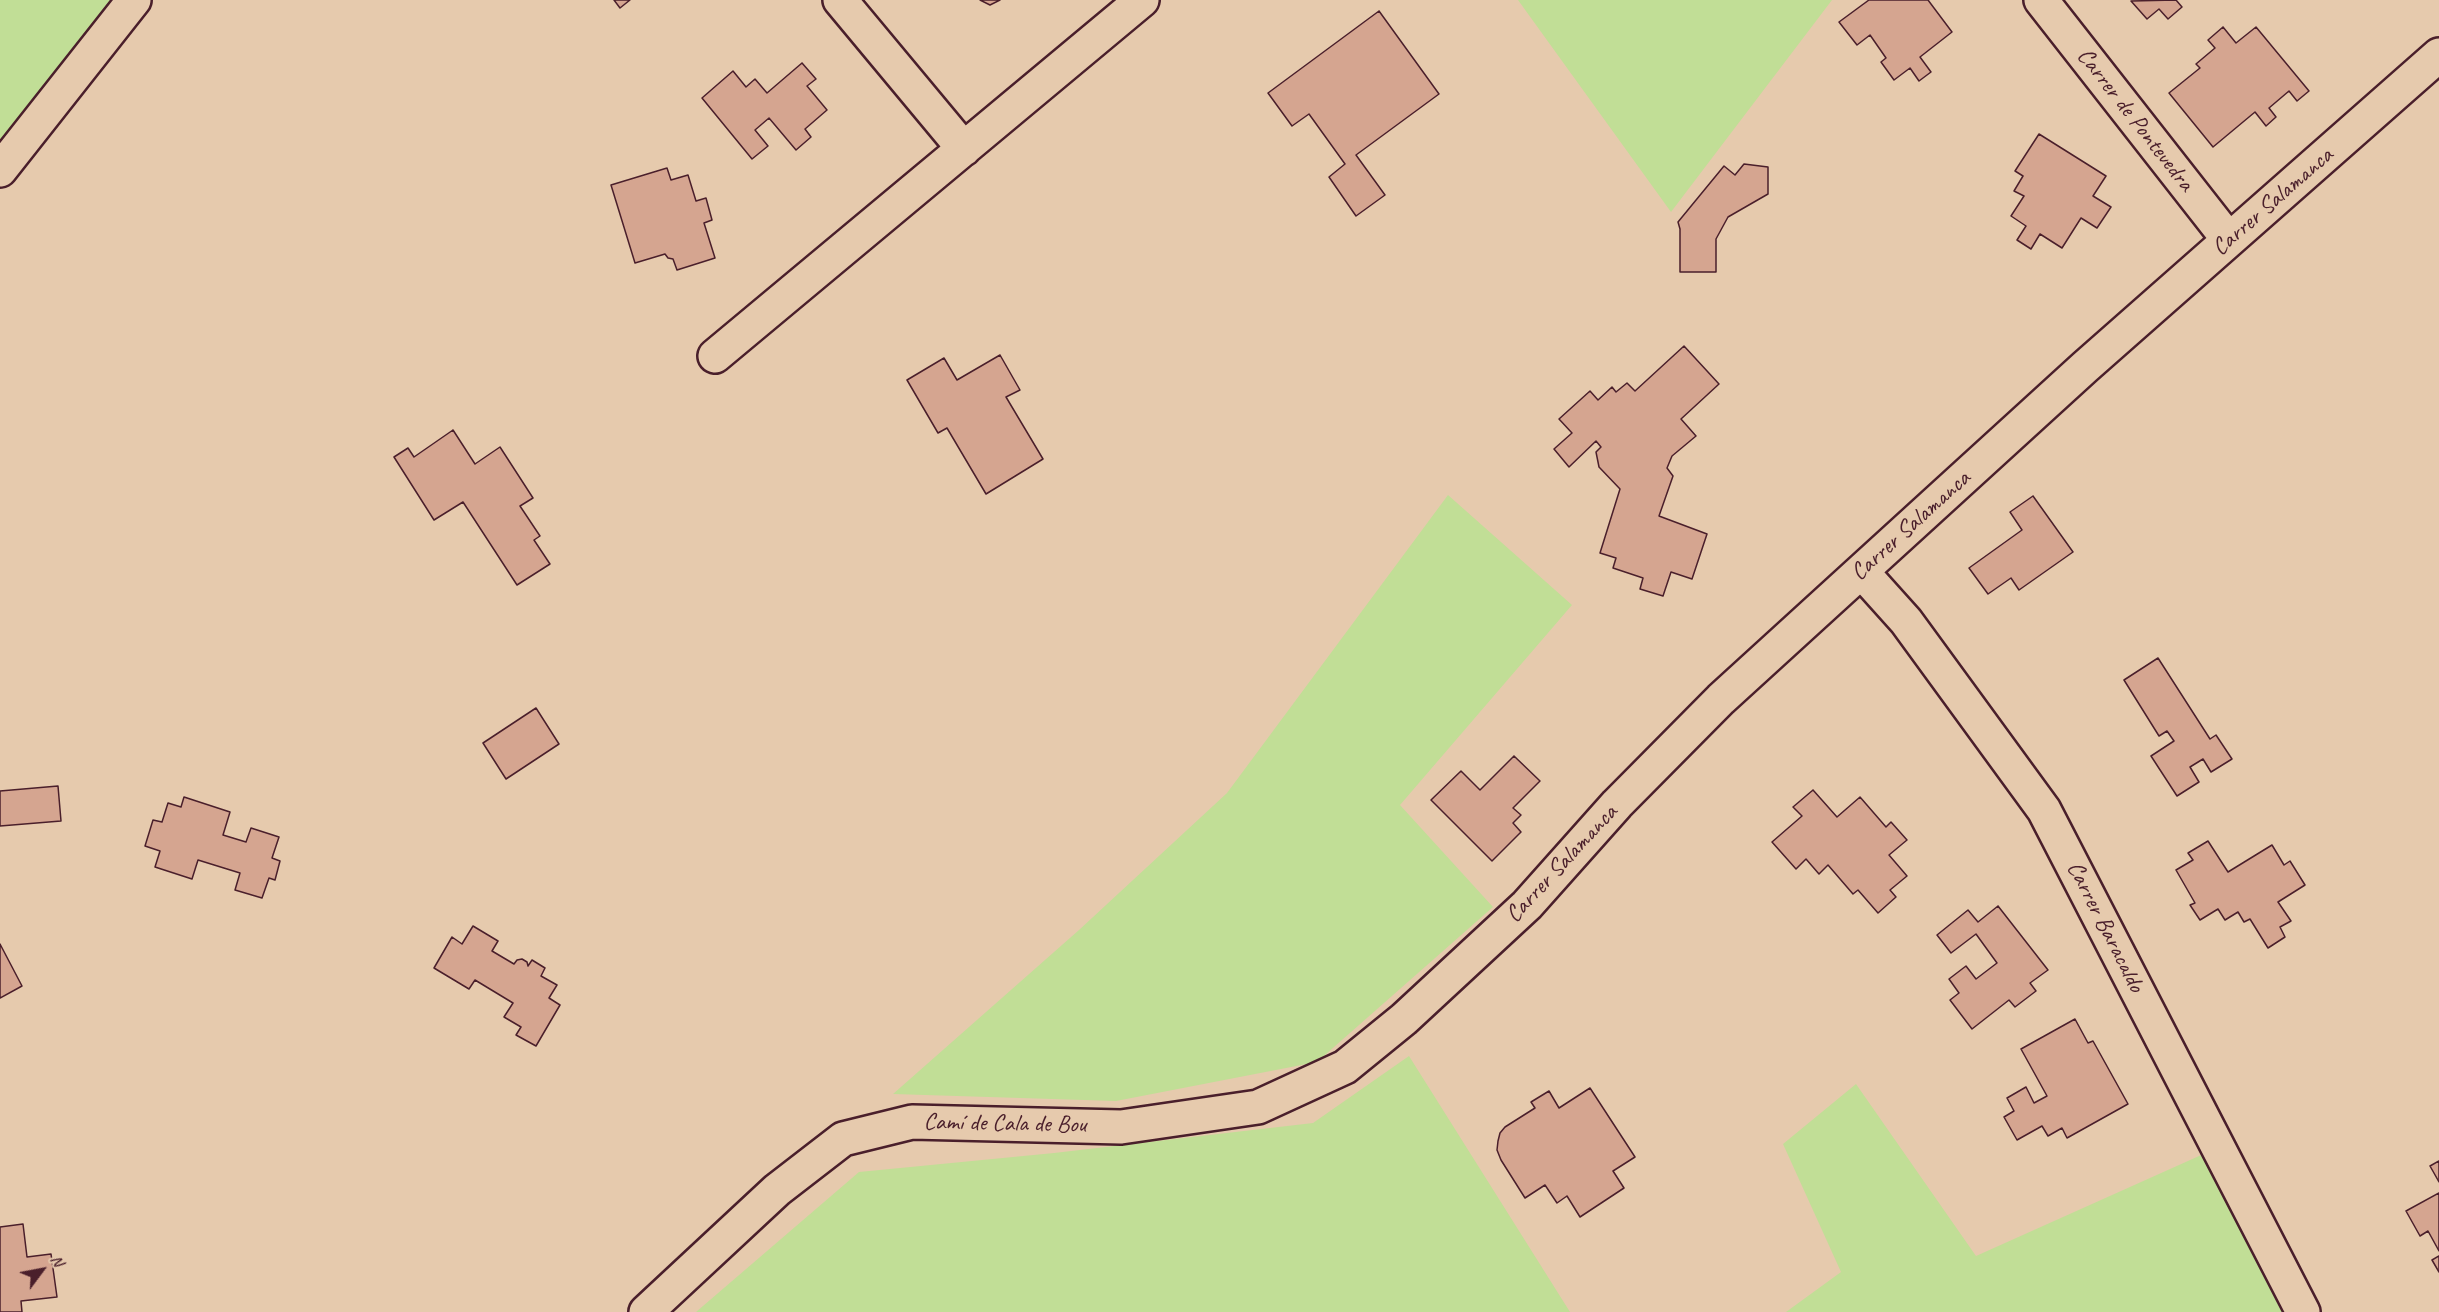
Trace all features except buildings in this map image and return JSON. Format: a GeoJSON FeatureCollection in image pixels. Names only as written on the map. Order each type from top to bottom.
{"type":"FeatureCollection","features":[{"type":"Feature","properties":{"kind":"street"},"geometry":{"type":"LineString","coordinates":[[0,170],[134,0]]}},
{"type":"Feature","properties":{"kind":"street"},"geometry":{"type":"LineString","coordinates":[[840,0],[964,149]]}},
{"type":"Feature","properties":{"kind":"street"},"geometry":{"type":"LineString","coordinates":[[715,356],[1142,0]]}},
{"type":"Feature","properties":{"kind":"street","name":"Carrer de Pontevedra"},"geometry":{"type":"LineString","coordinates":[[2041,0],[2229,240]]}},
{"type":"Feature","properties":{"kind":"street","name":"Carrer Salamanca"},"geometry":{"type":"LineString","coordinates":[[1404,1019],[1527,905],[1617,804],[1721,699],[2077,375],[2439,55]]}},
{"type":"Feature","properties":{"kind":"street","name":"Carrer Baracaldo"},"geometry":{"type":"LineString","coordinates":[[1862,572],[1905,621],[2044,810],[2303,1312]]}},
{"type":"Feature","properties":{"kind":"street","name":"Camí de Cala de Bou"},"geometry":{"type":"LineString","coordinates":[[646,1312],[777,1190],[843,1139],[912,1122],[1120,1126],[1258,1107],[1345,1067],[1404,1019]]}},
{"type":"Feature","properties":{"kind":"green space"},"geometry":{"type":"Polygon","coordinates":[[[0,0],[116,0],[0,149],[0,0]]]}},
{"type":"Feature","properties":{"kind":"green space"},"geometry":{"type":"Polygon","coordinates":[[[1518,0],[1832,0],[1671,212],[1518,0]]]}},
{"type":"Feature","properties":{"kind":"green space"},"geometry":{"type":"Polygon","coordinates":[[[1448,495],[1572,605],[1400,805],[1493,907],[1317,1062],[1116,1101],[893,1094],[1079,930],[1227,793],[1448,495]]]}},
{"type":"Feature","properties":{"kind":"green space"},"geometry":{"type":"Polygon","coordinates":[[[1409,1056],[1570,1312],[696,1312],[859,1172],[1054,1153],[1313,1123],[1409,1056]]]}},
{"type":"Feature","properties":{"kind":"green space"},"geometry":{"type":"Polygon","coordinates":[[[1856,1084],[1976,1256],[2208,1152],[2290,1312],[1786,1312],[1841,1272],[1783,1144],[1856,1084]]]}}]}
